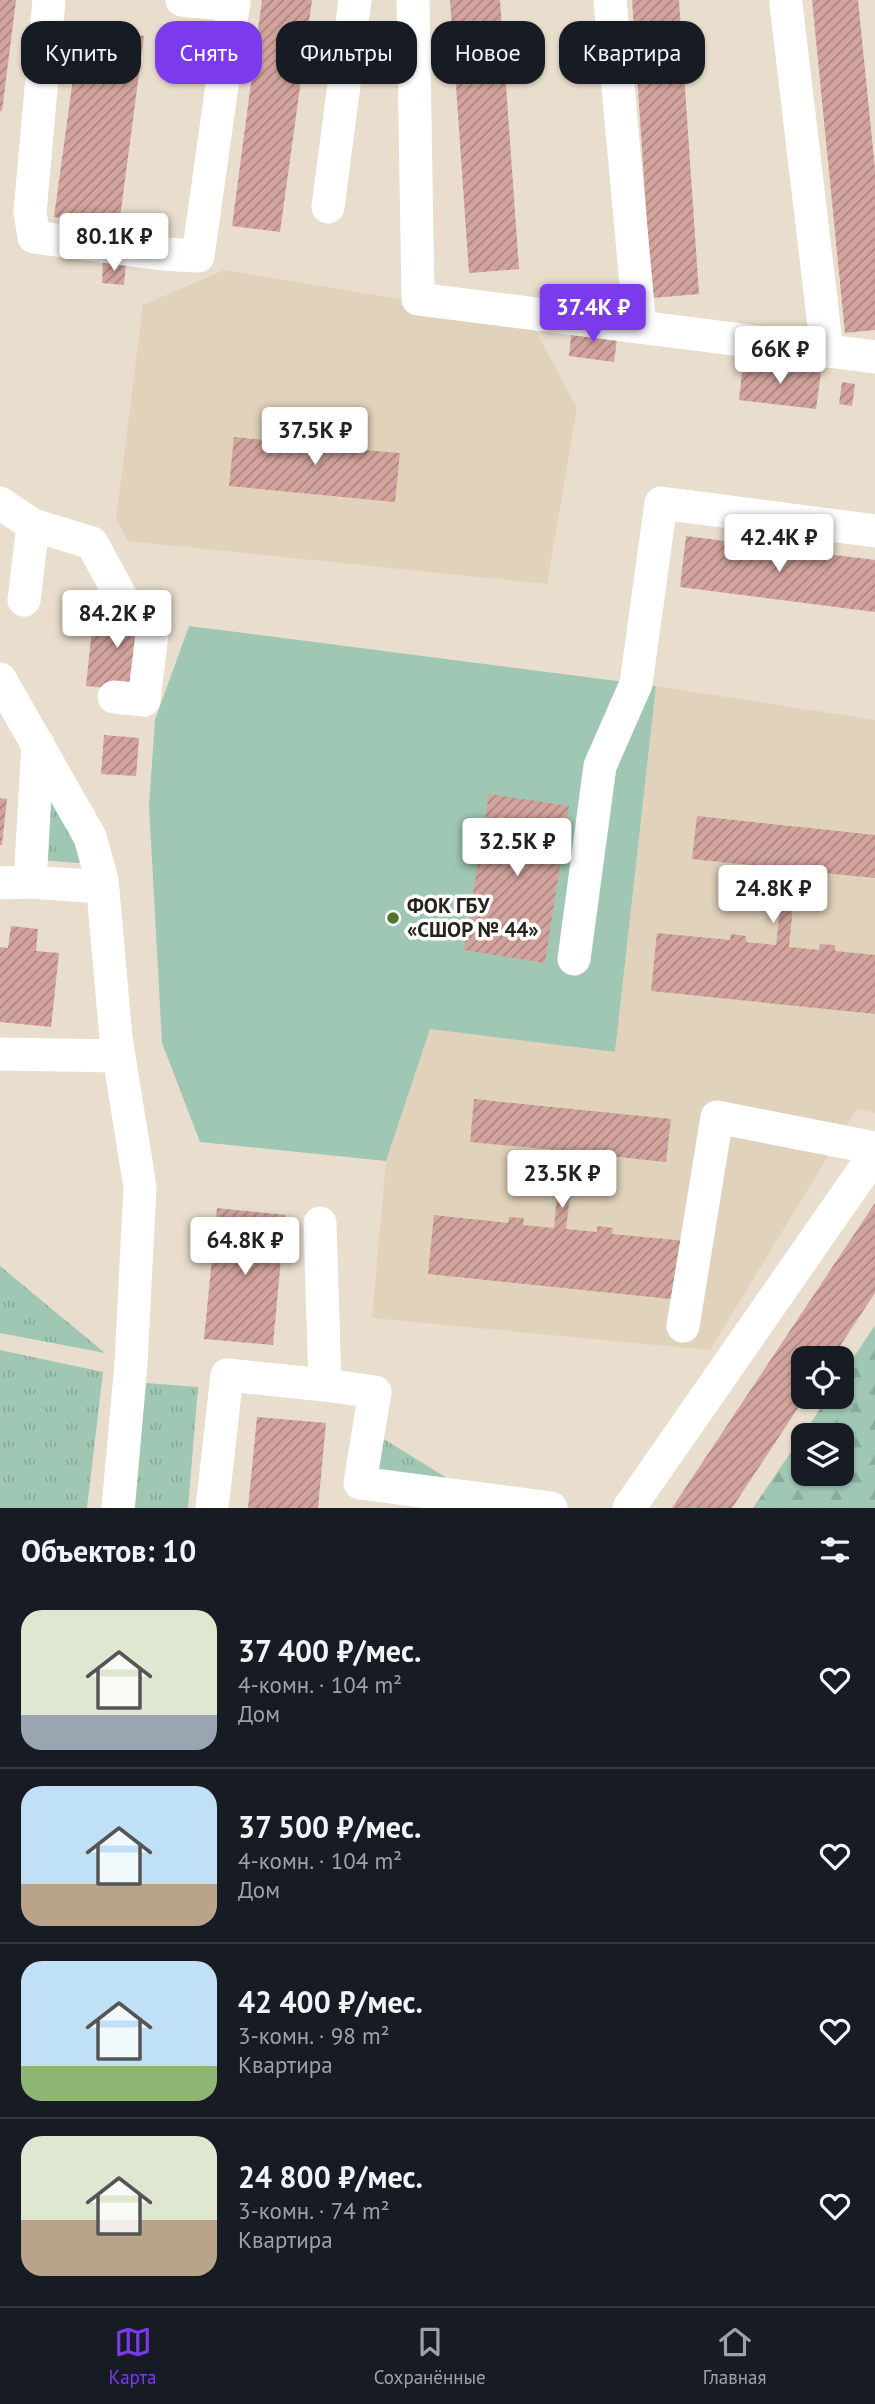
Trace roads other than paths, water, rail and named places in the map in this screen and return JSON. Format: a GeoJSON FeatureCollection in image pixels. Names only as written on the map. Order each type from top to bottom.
{"type":"FeatureCollection","features":[{"type":"Feature","properties":{"kind":"lane"},"geometry":{"type":"LineString","coordinates":[[49,0],[30,212],[34,237],[162,254],[198,256],[234,2],[182,0]]}},
{"type":"Feature","properties":{"kind":"lane"},"geometry":{"type":"LineString","coordinates":[[328,207],[355,0]]}},
{"type":"Feature","properties":{"kind":"lane"},"geometry":{"type":"LineString","coordinates":[[413,0],[418,299],[875,356]]}},
{"type":"Feature","properties":{"kind":"lane"},"geometry":{"type":"LineString","coordinates":[[610,0],[640,327]]}},
{"type":"Feature","properties":{"kind":"lane"},"geometry":{"type":"LineString","coordinates":[[786,4],[827,351]]}},
{"type":"Feature","properties":{"kind":"lane"},"geometry":{"type":"LineString","coordinates":[[0,503],[33,525],[92,543],[126,606],[155,610],[144,700],[114,697]]}},
{"type":"Feature","properties":{"kind":"lane"},"geometry":{"type":"LineString","coordinates":[[574,959],[600,766],[636,684],[661,503],[875,531]]}},
{"type":"Feature","properties":{"kind":"lane"},"geometry":{"type":"LineString","coordinates":[[24,600],[33,525]]}},
{"type":"Feature","properties":{"kind":"lane"},"geometry":{"type":"LineString","coordinates":[[0,679],[90,837],[102,887],[118,1056],[140,1187],[131,1364],[118,1508]]}},
{"type":"Feature","properties":{"kind":"lane"},"geometry":{"type":"LineString","coordinates":[[38,744],[15,883],[102,887]]}},
{"type":"Feature","properties":{"kind":"lane"},"geometry":{"type":"LineString","coordinates":[[0,1054],[118,1056]]}},
{"type":"Feature","properties":{"kind":"lane"},"geometry":{"type":"LineString","coordinates":[[683,1326],[717,1117],[875,1148]]}},
{"type":"Feature","properties":{"kind":"lane"},"geometry":{"type":"LineString","coordinates":[[629,1508],[875,1154]]}},
{"type":"Feature","properties":{"kind":"lane"},"geometry":{"type":"LineString","coordinates":[[320,1223],[325,1385]]}},
{"type":"Feature","properties":{"kind":"lane"},"geometry":{"type":"LineString","coordinates":[[212,1508],[227,1376],[374,1392],[360,1483],[551,1508]]}},
{"type":"Feature","properties":{"kind":"place","name":"ФОК ГБУ «СШОР № 44»"},"geometry":{"type":"Point","coordinates":[393,918]}}]}
